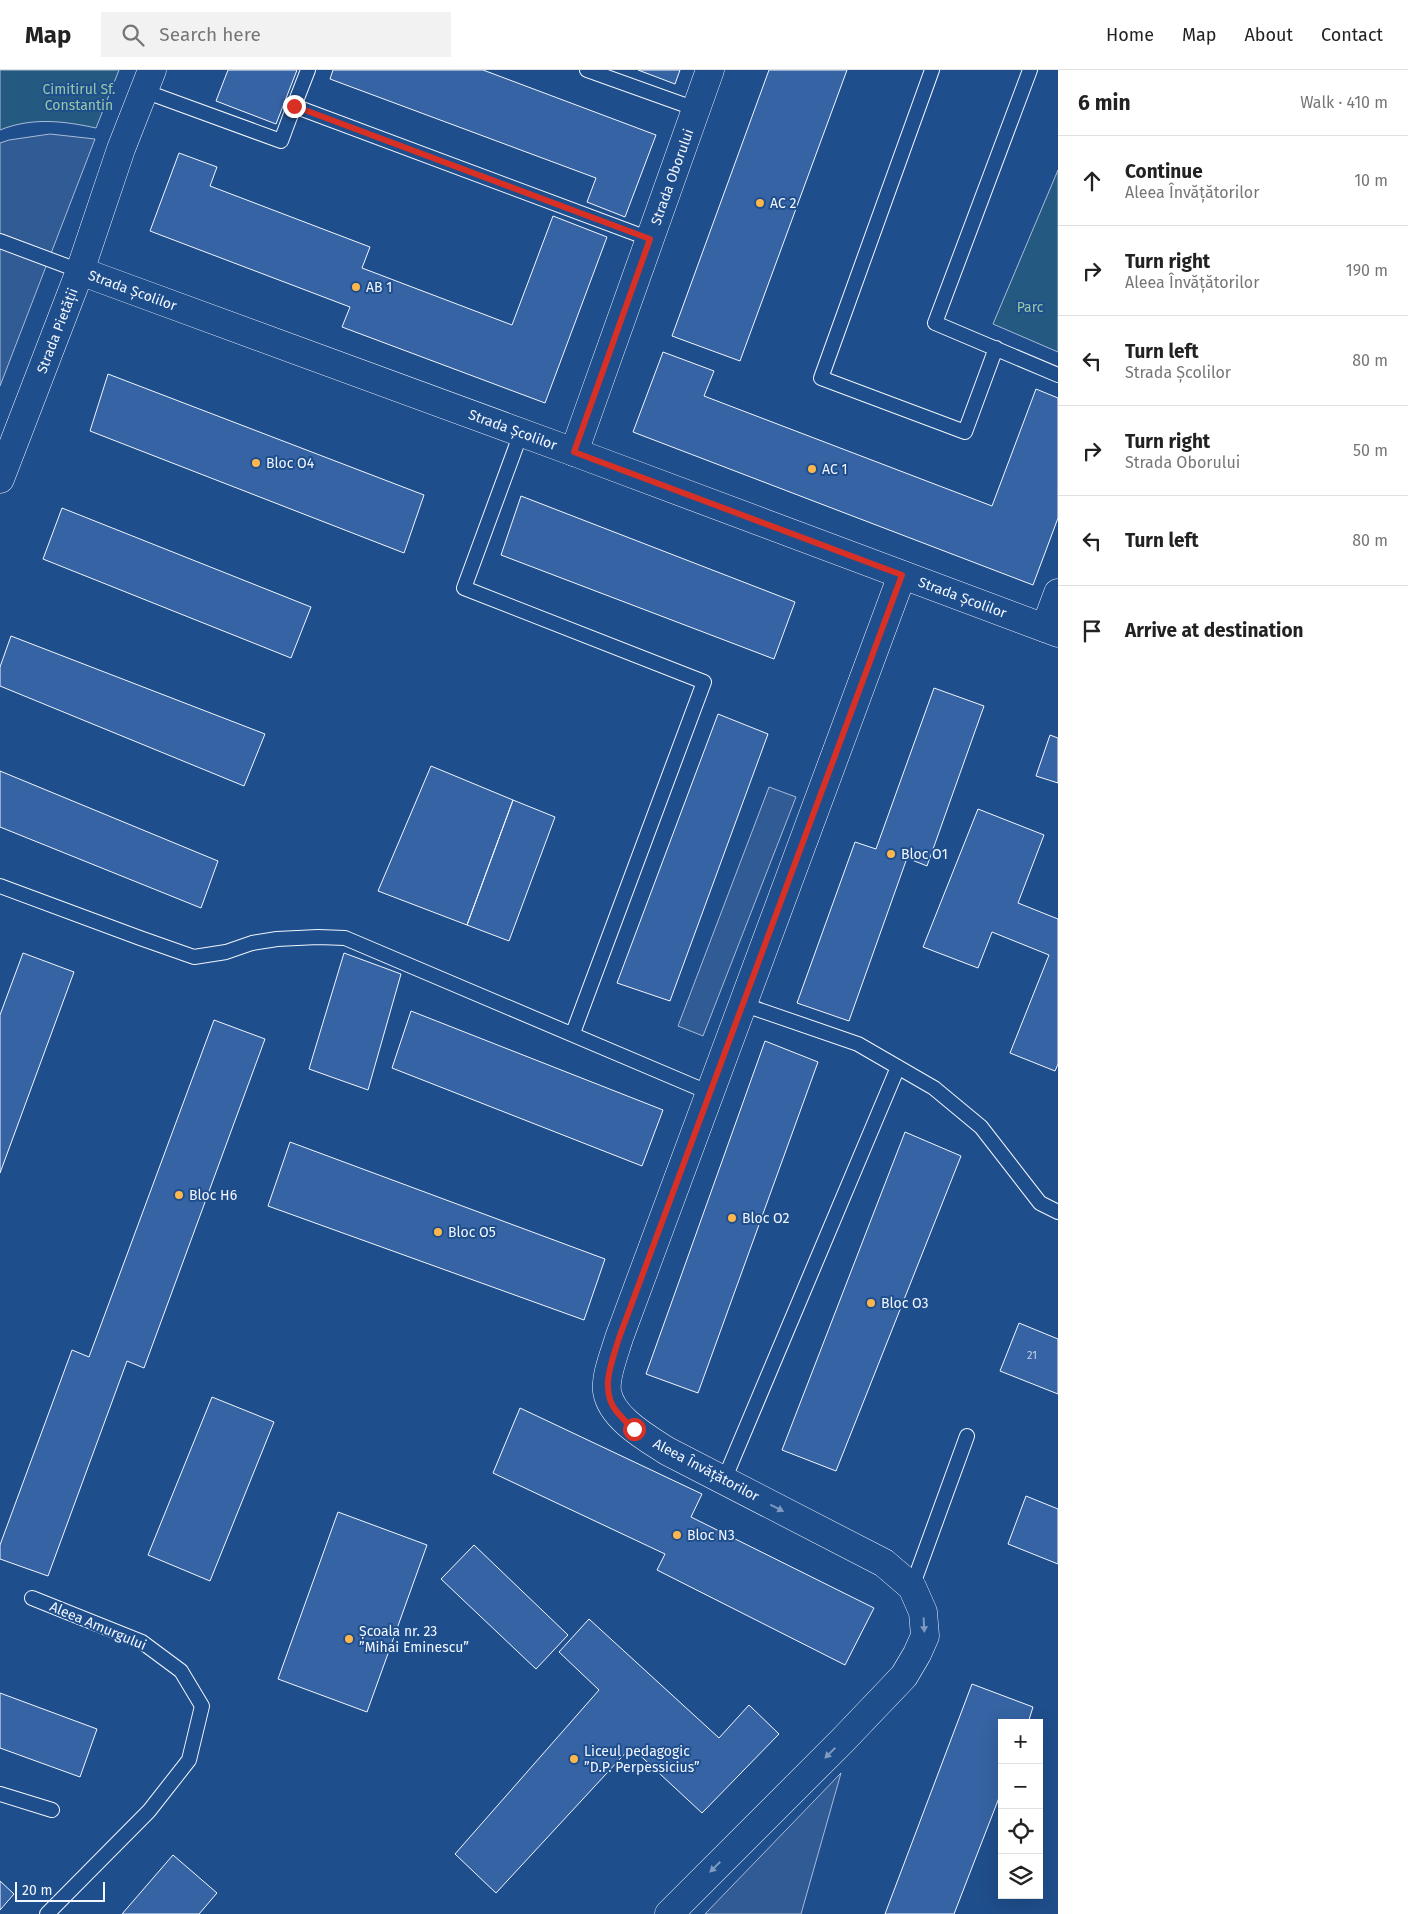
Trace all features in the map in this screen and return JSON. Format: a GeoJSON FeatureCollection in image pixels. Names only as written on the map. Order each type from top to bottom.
{"type":"FeatureCollection","features":[{"type":"Feature","properties":{"kind":"street","name":"Strada Oborului"},"geometry":{"type":"LineString","coordinates":[[574,452],[710,70]]}},
{"type":"Feature","properties":{"kind":"street","name":"Strada Pietății"},"geometry":{"type":"LineString","coordinates":[[0,479],[80,272],[121,149],[148,81]]}},
{"type":"Feature","properties":{"kind":"street","name":"Strada Școlilor"},"geometry":{"type":"LineString","coordinates":[[80,272],[574,452],[1051,630]]}},
{"type":"Feature","properties":{"kind":"street","name":"Aleea Învățătorilor"},"geometry":{"type":"LineString","coordinates":[[669,1914],[843,1740],[904,1676],[925,1636],[923,1612],[912,1587],[884,1563],[667,1451],[634,1429],[616,1411],[607,1391],[619,1338],[902,575]]}},
{"type":"Feature","properties":{"kind":"street"},"geometry":{"type":"LineString","coordinates":[[1051,630],[1058,593]]}},
{"type":"Feature","properties":{"kind":"lane"},"geometry":{"type":"LineString","coordinates":[[148,81],[281,141],[308,70]]}},
{"type":"Feature","properties":{"kind":"lane"},"geometry":{"type":"LineString","coordinates":[[587,70],[696,109]]}},
{"type":"Feature","properties":{"kind":"lane"},"geometry":{"type":"LineString","coordinates":[[932,70],[821,378],[965,432],[996,348]]}},
{"type":"Feature","properties":{"kind":"lane"},"geometry":{"type":"LineString","coordinates":[[1030,70],[935,322],[1058,375]]}},
{"type":"Feature","properties":{"kind":"lane"},"geometry":{"type":"LineString","coordinates":[[294,106],[650,239]]}},
{"type":"Feature","properties":{"kind":"lane"},"geometry":{"type":"LineString","coordinates":[[0,241],[80,272]]}},
{"type":"Feature","properties":{"kind":"lane"},"geometry":{"type":"LineString","coordinates":[[521,433],[464,588],[704,682],[573,1033]]}},
{"type":"Feature","properties":{"kind":"lane"},"geometry":{"type":"LineString","coordinates":[[0,886],[194,957],[226,952],[252,943],[318,937],[345,938],[573,1033],[710,1093]]}},
{"type":"Feature","properties":{"kind":"lane"},"geometry":{"type":"LineString","coordinates":[[742,1004],[858,1044],[934,1088],[981,1127],[1040,1203],[1058,1212]]}},
{"type":"Feature","properties":{"kind":"lane"},"geometry":{"type":"LineString","coordinates":[[724,1480],[898,1068]]}},
{"type":"Feature","properties":{"kind":"lane"},"geometry":{"type":"LineString","coordinates":[[912,1587],[967,1436]]}},
{"type":"Feature","properties":{"kind":"lane","name":"Aleea Amurgului"},"geometry":{"type":"LineString","coordinates":[[32,1598],[142,1642],[182,1671],[202,1706],[190,1760],[149,1811],[47,1914]]}},
{"type":"Feature","properties":{"kind":"lane"},"geometry":{"type":"LineString","coordinates":[[0,1794],[52,1810]]}},
{"type":"Feature","properties":{"kind":"green space","name":"Cimitirul Sf. Constantin"},"geometry":{"type":"Polygon","coordinates":[[[0,70],[119,70],[96,128],[60,122],[36,122],[24,123],[0,130],[0,70]]]}},
{"type":"Feature","properties":{"kind":"green space","name":"Parc"},"geometry":{"type":"Polygon","coordinates":[[[1058,170],[1058,352],[993,324],[1058,170]]]}},
{"type":"Feature","properties":{"kind":"shaded area"},"geometry":{"type":"Polygon","coordinates":[[[50,134],[95,139],[0,386],[0,143],[50,134]]]}},
{"type":"Feature","properties":{"kind":"shaded area"},"geometry":{"type":"Polygon","coordinates":[[[769,787],[796,797],[703,1036],[678,1026],[769,787]]]}},
{"type":"Feature","properties":{"kind":"shaded area"},"geometry":{"type":"Polygon","coordinates":[[[841,1773],[801,1914],[705,1914],[841,1773]]]}},
{"type":"Feature","properties":{"kind":"building"},"geometry":{"type":"Polygon","coordinates":[[[228,70],[297,70],[276,124],[216,101],[228,70]]]}},
{"type":"Feature","properties":{"kind":"building"},"geometry":{"type":"Polygon","coordinates":[[[333,70],[483,70],[656,135],[625,217],[587,202],[596,178],[330,79],[333,70]]]}},
{"type":"Feature","properties":{"kind":"building"},"geometry":{"type":"Polygon","coordinates":[[[638,70],[680,70],[675,84],[638,70]]]}},
{"type":"Feature","properties":{"kind":"building","name":"AC 2"},"geometry":{"type":"Polygon","coordinates":[[[769,70],[847,70],[740,361],[672,336],[769,70]]]}},
{"type":"Feature","properties":{"kind":"building","name":"AB 1"},"geometry":{"type":"Polygon","coordinates":[[[179,153],[217,167],[210,186],[370,247],[362,268],[512,325],[553,216],[607,237],[545,403],[342,327],[350,307],[150,231],[179,153]]]}},
{"type":"Feature","properties":{"kind":"building","name":"AC 1"},"geometry":{"type":"Polygon","coordinates":[[[663,352],[714,371],[704,396],[992,506],[1036,389],[1058,398],[1058,518],[1033,585],[633,432],[663,352]]]}},
{"type":"Feature","properties":{"kind":"building","name":"Bloc O4"},"geometry":{"type":"Polygon","coordinates":[[[108,374],[424,495],[404,553],[90,431],[108,374]]]}},
{"type":"Feature","properties":{"kind":"building"},"geometry":{"type":"Polygon","coordinates":[[[521,496],[795,602],[774,659],[501,555],[521,496]]]}},
{"type":"Feature","properties":{"kind":"building"},"geometry":{"type":"Polygon","coordinates":[[[62,508],[311,607],[291,658],[43,559],[62,508]]]}},
{"type":"Feature","properties":{"kind":"building"},"geometry":{"type":"Polygon","coordinates":[[[11,636],[265,734],[244,786],[0,686],[0,667],[11,636]]]}},
{"type":"Feature","properties":{"kind":"building","name":"Bloc O1"},"geometry":{"type":"Polygon","coordinates":[[[934,688],[984,706],[927,866],[907,858],[849,1021],[797,1003],[855,842],[876,849],[934,688]]]}},
{"type":"Feature","properties":{"kind":"building"},"geometry":{"type":"Polygon","coordinates":[[[718,714],[768,734],[670,1001],[617,983],[718,714]]]}},
{"type":"Feature","properties":{"kind":"building"},"geometry":{"type":"Polygon","coordinates":[[[1050,735],[1058,738],[1058,783],[1036,776],[1050,735]]]}},
{"type":"Feature","properties":{"kind":"building"},"geometry":{"type":"Polygon","coordinates":[[[431,766],[513,800],[467,925],[378,891],[431,766]]]}},
{"type":"Feature","properties":{"kind":"building"},"geometry":{"type":"Polygon","coordinates":[[[0,771],[218,861],[201,908],[0,827],[0,771]]]}},
{"type":"Feature","properties":{"kind":"building"},"geometry":{"type":"Polygon","coordinates":[[[513,800],[555,817],[509,941],[467,925],[513,800]]]}},
{"type":"Feature","properties":{"kind":"building"},"geometry":{"type":"Polygon","coordinates":[[[978,809],[1044,835],[1018,903],[1058,919],[1058,1064],[1055,1071],[1010,1053],[1049,955],[992,932],[978,968],[923,947],[978,809]]]}},
{"type":"Feature","properties":{"kind":"building"},"geometry":{"type":"Polygon","coordinates":[[[23,953],[74,972],[0,1173],[0,1015],[23,953]]]}},
{"type":"Feature","properties":{"kind":"building"},"geometry":{"type":"Polygon","coordinates":[[[344,953],[401,974],[368,1090],[309,1069],[344,953]]]}},
{"type":"Feature","properties":{"kind":"building"},"geometry":{"type":"Polygon","coordinates":[[[411,1011],[663,1110],[642,1166],[392,1068],[411,1011]]]}},
{"type":"Feature","properties":{"kind":"building","name":"Bloc H6"},"geometry":{"type":"Polygon","coordinates":[[[214,1020],[265,1039],[144,1368],[127,1361],[48,1576],[0,1559],[0,1545],[72,1350],[89,1357],[214,1020]]]}},
{"type":"Feature","properties":{"kind":"building","name":"Bloc O2"},"geometry":{"type":"Polygon","coordinates":[[[765,1041],[818,1062],[698,1393],[646,1374],[765,1041]]]}},
{"type":"Feature","properties":{"kind":"building","name":"Bloc O3"},"geometry":{"type":"Polygon","coordinates":[[[905,1132],[961,1156],[836,1471],[782,1450],[905,1132]]]}},
{"type":"Feature","properties":{"kind":"building","name":"Bloc O5"},"geometry":{"type":"Polygon","coordinates":[[[290,1142],[605,1259],[584,1320],[268,1206],[290,1142]]]}},
{"type":"Feature","properties":{"kind":"building"},"geometry":{"type":"Polygon","coordinates":[[[1019,1323],[1058,1339],[1058,1394],[1000,1371],[1019,1323]]]}},
{"type":"Feature","properties":{"kind":"building"},"geometry":{"type":"Polygon","coordinates":[[[212,1397],[274,1422],[210,1581],[148,1555],[212,1397]]]}},
{"type":"Feature","properties":{"kind":"building","name":"Bloc N3"},"geometry":{"type":"Polygon","coordinates":[[[520,1408],[702,1494],[691,1517],[874,1608],[845,1665],[657,1570],[665,1554],[493,1473],[520,1408]]]}},
{"type":"Feature","properties":{"kind":"building"},"geometry":{"type":"Polygon","coordinates":[[[1026,1496],[1058,1509],[1058,1564],[1008,1544],[1026,1496]]]}},
{"type":"Feature","properties":{"kind":"building"},"geometry":{"type":"Polygon","coordinates":[[[338,1512],[427,1545],[367,1712],[278,1679],[338,1512]]]}},
{"type":"Feature","properties":{"kind":"building"},"geometry":{"type":"Polygon","coordinates":[[[474,1545],[568,1635],[536,1669],[441,1579],[474,1545]]]}},
{"type":"Feature","properties":{"kind":"building"},"geometry":{"type":"Polygon","coordinates":[[[589,1619],[719,1738],[749,1705],[779,1734],[702,1813],[631,1747],[496,1893],[455,1854],[599,1690],[559,1652],[589,1619]]]}},
{"type":"Feature","properties":{"kind":"building"},"geometry":{"type":"Polygon","coordinates":[[[972,1684],[1033,1707],[1029,1719],[998,1719],[998,1800],[954,1914],[885,1914],[972,1684]]]}},
{"type":"Feature","properties":{"kind":"building"},"geometry":{"type":"Polygon","coordinates":[[[0,1693],[97,1729],[80,1777],[0,1748],[0,1693]]]}},
{"type":"Feature","properties":{"kind":"building"},"geometry":{"type":"Polygon","coordinates":[[[173,1855],[217,1893],[199,1914],[122,1914],[173,1855]]]}},
{"type":"Feature","properties":{"kind":"building"},"geometry":{"type":"Polygon","coordinates":[[[0,1881],[14,1894],[0,1910],[0,1881]]]}},
{"type":"Feature","properties":{"kind":"place","name":"AC 2"},"geometry":{"type":"Point","coordinates":[760,203]}},
{"type":"Feature","properties":{"kind":"place","name":"AB 1"},"geometry":{"type":"Point","coordinates":[356,287]}},
{"type":"Feature","properties":{"kind":"place","name":"Bloc O4"},"geometry":{"type":"Point","coordinates":[256,463]}},
{"type":"Feature","properties":{"kind":"place","name":"AC 1"},"geometry":{"type":"Point","coordinates":[812,469]}},
{"type":"Feature","properties":{"kind":"place","name":"Bloc O1"},"geometry":{"type":"Point","coordinates":[891,854]}},
{"type":"Feature","properties":{"kind":"place","name":"Bloc H6"},"geometry":{"type":"Point","coordinates":[179,1195]}},
{"type":"Feature","properties":{"kind":"place","name":"Bloc O2"},"geometry":{"type":"Point","coordinates":[732,1218]}},
{"type":"Feature","properties":{"kind":"place","name":"Bloc O5"},"geometry":{"type":"Point","coordinates":[438,1232]}},
{"type":"Feature","properties":{"kind":"place","name":"Bloc O3"},"geometry":{"type":"Point","coordinates":[871,1303]}},
{"type":"Feature","properties":{"kind":"place","name":"Bloc N3"},"geometry":{"type":"Point","coordinates":[677,1535]}},
{"type":"Feature","properties":{"kind":"place","name":"Școala nr. 23 ”Mihai Eminescu”"},"geometry":{"type":"Point","coordinates":[349,1639]}},
{"type":"Feature","properties":{"kind":"place","name":"Liceul pedagogic ”D.P. Perpessicius”"},"geometry":{"type":"Point","coordinates":[574,1759]}},
{"type":"Feature","properties":{"kind":"route"},"geometry":{"type":"LineString","coordinates":[[294,106],[650,239],[574,452],[902,575],[619,1338],[607,1391],[616,1411],[634,1429]]}}]}
